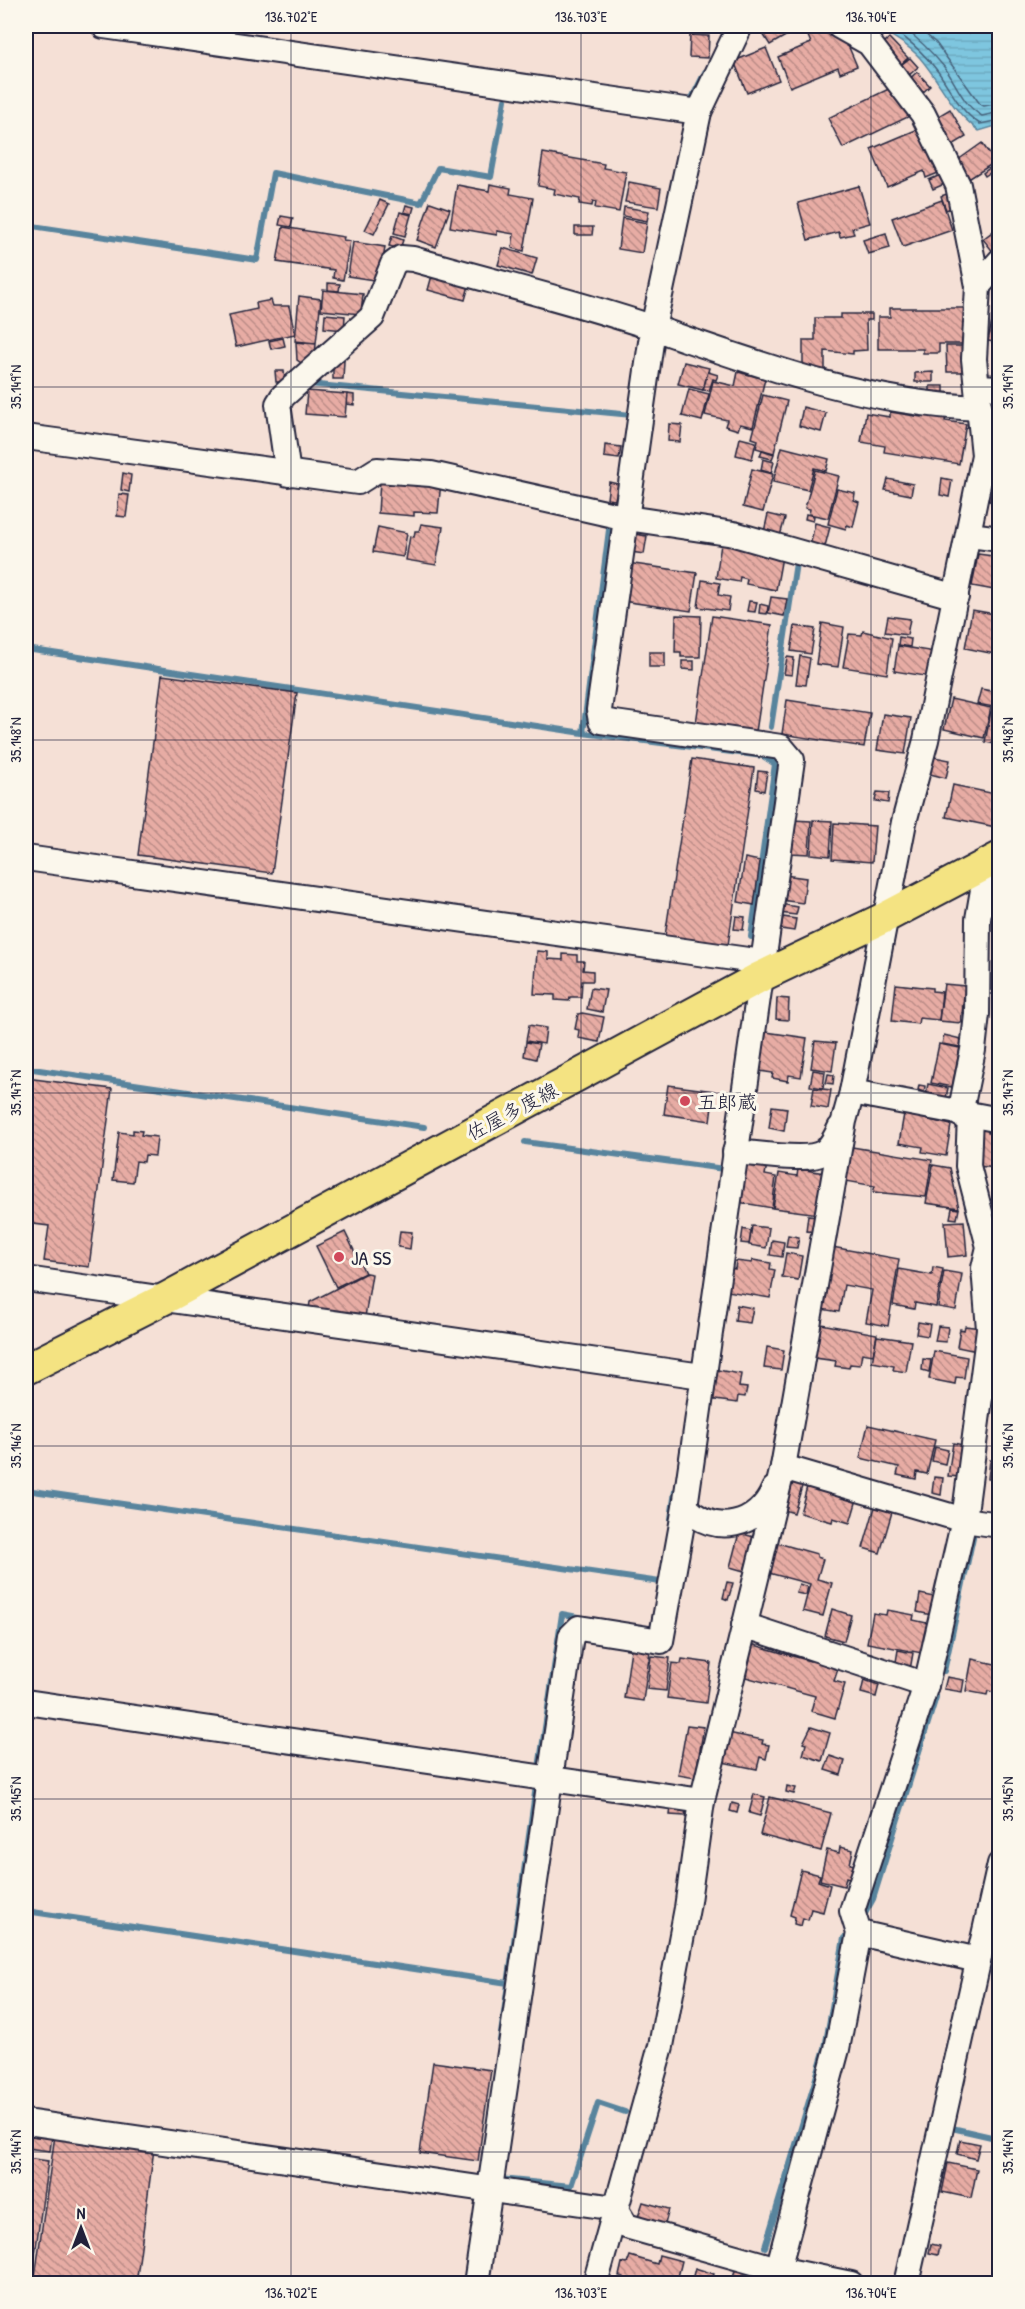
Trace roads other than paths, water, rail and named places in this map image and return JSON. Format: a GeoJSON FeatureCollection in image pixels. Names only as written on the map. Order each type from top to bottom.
{"type":"FeatureCollection","features":[{"type":"Feature","properties":{"kind":"main road","name":"佐屋多度線"},"geometry":{"type":"LineString","coordinates":[[26,1369],[166,1298],[761,969],[886,917],[989,862]]}},
{"type":"Feature","properties":{"kind":"street"},"geometry":{"type":"LineString","coordinates":[[104,26],[699,112]]}},
{"type":"Feature","properties":{"kind":"street"},"geometry":{"type":"LineString","coordinates":[[476,2283],[571,1636],[579,1628],[661,1641],[685,1507],[792,760],[781,747],[601,721],[599,710],[653,328],[699,112],[740,26]]}},
{"type":"Feature","properties":{"kind":"street"},"geometry":{"type":"LineString","coordinates":[[595,2283],[661,2046],[687,1908],[702,1801],[783,1467],[844,1121],[852,1092],[904,822],[926,740],[970,535],[984,455],[986,394],[974,359],[978,285],[958,185],[941,145],[923,114],[869,43],[839,26]]}},
{"type":"Feature","properties":{"kind":"street"},"geometry":{"type":"LineString","coordinates":[[288,474],[278,404],[282,396],[372,317],[393,264],[401,258],[413,259],[653,328],[732,357],[849,390],[950,407],[986,394]]}},
{"type":"Feature","properties":{"kind":"street"},"geometry":{"type":"LineString","coordinates":[[978,285],[999,261]]}},
{"type":"Feature","properties":{"kind":"street"},"geometry":{"type":"LineString","coordinates":[[26,437],[358,482],[377,470],[431,474],[627,518],[734,534],[956,597]]}},
{"type":"Feature","properties":{"kind":"street"},"geometry":{"type":"LineString","coordinates":[[970,535],[999,539]]}},
{"type":"Feature","properties":{"kind":"street"},"geometry":{"type":"LineString","coordinates":[[26,858],[761,969]]}},
{"type":"Feature","properties":{"kind":"street"},"geometry":{"type":"LineString","coordinates":[[773,2273],[832,2075],[859,1933],[852,1911],[926,1685],[964,1520],[989,1329],[984,1268],[989,1248],[968,1166],[965,1115],[978,1014],[978,919],[989,862]]}},
{"type":"Feature","properties":{"kind":"street"},"geometry":{"type":"LineString","coordinates":[[852,1092],[999,1120]]}},
{"type":"Feature","properties":{"kind":"street"},"geometry":{"type":"LineString","coordinates":[[735,1152],[811,1157],[824,1152],[834,1142],[844,1121]]}},
{"type":"Feature","properties":{"kind":"street"},"geometry":{"type":"LineString","coordinates":[[26,1279],[702,1376]]}},
{"type":"Feature","properties":{"kind":"street"},"geometry":{"type":"LineString","coordinates":[[783,1467],[964,1520],[999,1525]]}},
{"type":"Feature","properties":{"kind":"street"},"geometry":{"type":"LineString","coordinates":[[685,1507],[698,1520],[715,1525],[729,1525],[768,1504],[783,1467]]}},
{"type":"Feature","properties":{"kind":"street"},"geometry":{"type":"LineString","coordinates":[[744,1625],[926,1685]]}},
{"type":"Feature","properties":{"kind":"street"},"geometry":{"type":"LineString","coordinates":[[26,1702],[702,1801]]}},
{"type":"Feature","properties":{"kind":"street"},"geometry":{"type":"LineString","coordinates":[[906,2283],[999,1864]]}},
{"type":"Feature","properties":{"kind":"street"},"geometry":{"type":"LineString","coordinates":[[859,1933],[978,1960]]}},
{"type":"Feature","properties":{"kind":"street"},"geometry":{"type":"LineString","coordinates":[[26,2122],[615,2208]]}},
{"type":"Feature","properties":{"kind":"street"},"geometry":{"type":"LineString","coordinates":[[615,2208],[626,2226],[773,2273],[851,2283]]}},
{"type":"Feature","properties":{"kind":"water"},"geometry":{"type":"Polygon","coordinates":[[[874,26],[999,26],[999,125],[979,131],[960,114],[915,53],[874,26]]]}},
{"type":"Feature","properties":{"kind":"waterway"},"geometry":{"type":"LineString","coordinates":[[691,100],[705,72]]}},
{"type":"Feature","properties":{"kind":"waterway"},"geometry":{"type":"LineString","coordinates":[[26,225],[257,260],[273,173],[421,203],[438,168],[491,177],[505,100]]}},
{"type":"Feature","properties":{"kind":"waterway"},"geometry":{"type":"LineString","coordinates":[[308,384],[632,415]]}},
{"type":"Feature","properties":{"kind":"waterway"},"geometry":{"type":"LineString","coordinates":[[610,522],[583,733],[763,756],[775,764],[751,937]]}},
{"type":"Feature","properties":{"kind":"waterway"},"geometry":{"type":"LineString","coordinates":[[771,727],[796,563]]}},
{"type":"Feature","properties":{"kind":"waterway"},"geometry":{"type":"LineString","coordinates":[[26,649],[583,733]]}},
{"type":"Feature","properties":{"kind":"waterway"},"geometry":{"type":"LineString","coordinates":[[26,1068],[424,1127]]}},
{"type":"Feature","properties":{"kind":"waterway"},"geometry":{"type":"LineString","coordinates":[[525,1142],[724,1169]]}},
{"type":"Feature","properties":{"kind":"waterway"},"geometry":{"type":"LineString","coordinates":[[997,1273],[1000,1294]]}},
{"type":"Feature","properties":{"kind":"waterway"},"geometry":{"type":"LineString","coordinates":[[26,1490],[660,1582]]}},
{"type":"Feature","properties":{"kind":"waterway"},"geometry":{"type":"LineString","coordinates":[[671,1519],[675,1491]]}},
{"type":"Feature","properties":{"kind":"waterway"},"geometry":{"type":"LineString","coordinates":[[944,1671],[973,1537]]}},
{"type":"Feature","properties":{"kind":"waterway"},"geometry":{"type":"LineString","coordinates":[[539,1768],[562,1614],[583,1618]]}},
{"type":"Feature","properties":{"kind":"waterway"},"geometry":{"type":"LineString","coordinates":[[863,1917],[873,1899],[936,1697]]}},
{"type":"Feature","properties":{"kind":"waterway"},"geometry":{"type":"LineString","coordinates":[[500,2041],[536,1786]]}},
{"type":"Feature","properties":{"kind":"waterway"},"geometry":{"type":"LineString","coordinates":[[26,1911],[508,1983]]}},
{"type":"Feature","properties":{"kind":"waterway"},"geometry":{"type":"LineString","coordinates":[[765,2247],[825,2048],[844,1938]]}},
{"type":"Feature","properties":{"kind":"waterway"},"geometry":{"type":"LineString","coordinates":[[500,2179],[571,2186],[598,2103],[625,2112]]}},
{"type":"Feature","properties":{"kind":"waterway"},"geometry":{"type":"LineString","coordinates":[[952,2128],[1000,2139]]}},
{"type":"Feature","properties":{"kind":"place","name":"五郎蔵"},"geometry":{"type":"Point","coordinates":[685,1101]}},
{"type":"Feature","properties":{"kind":"place","name":"JA SS"},"geometry":{"type":"Point","coordinates":[339,1257]}}]}
